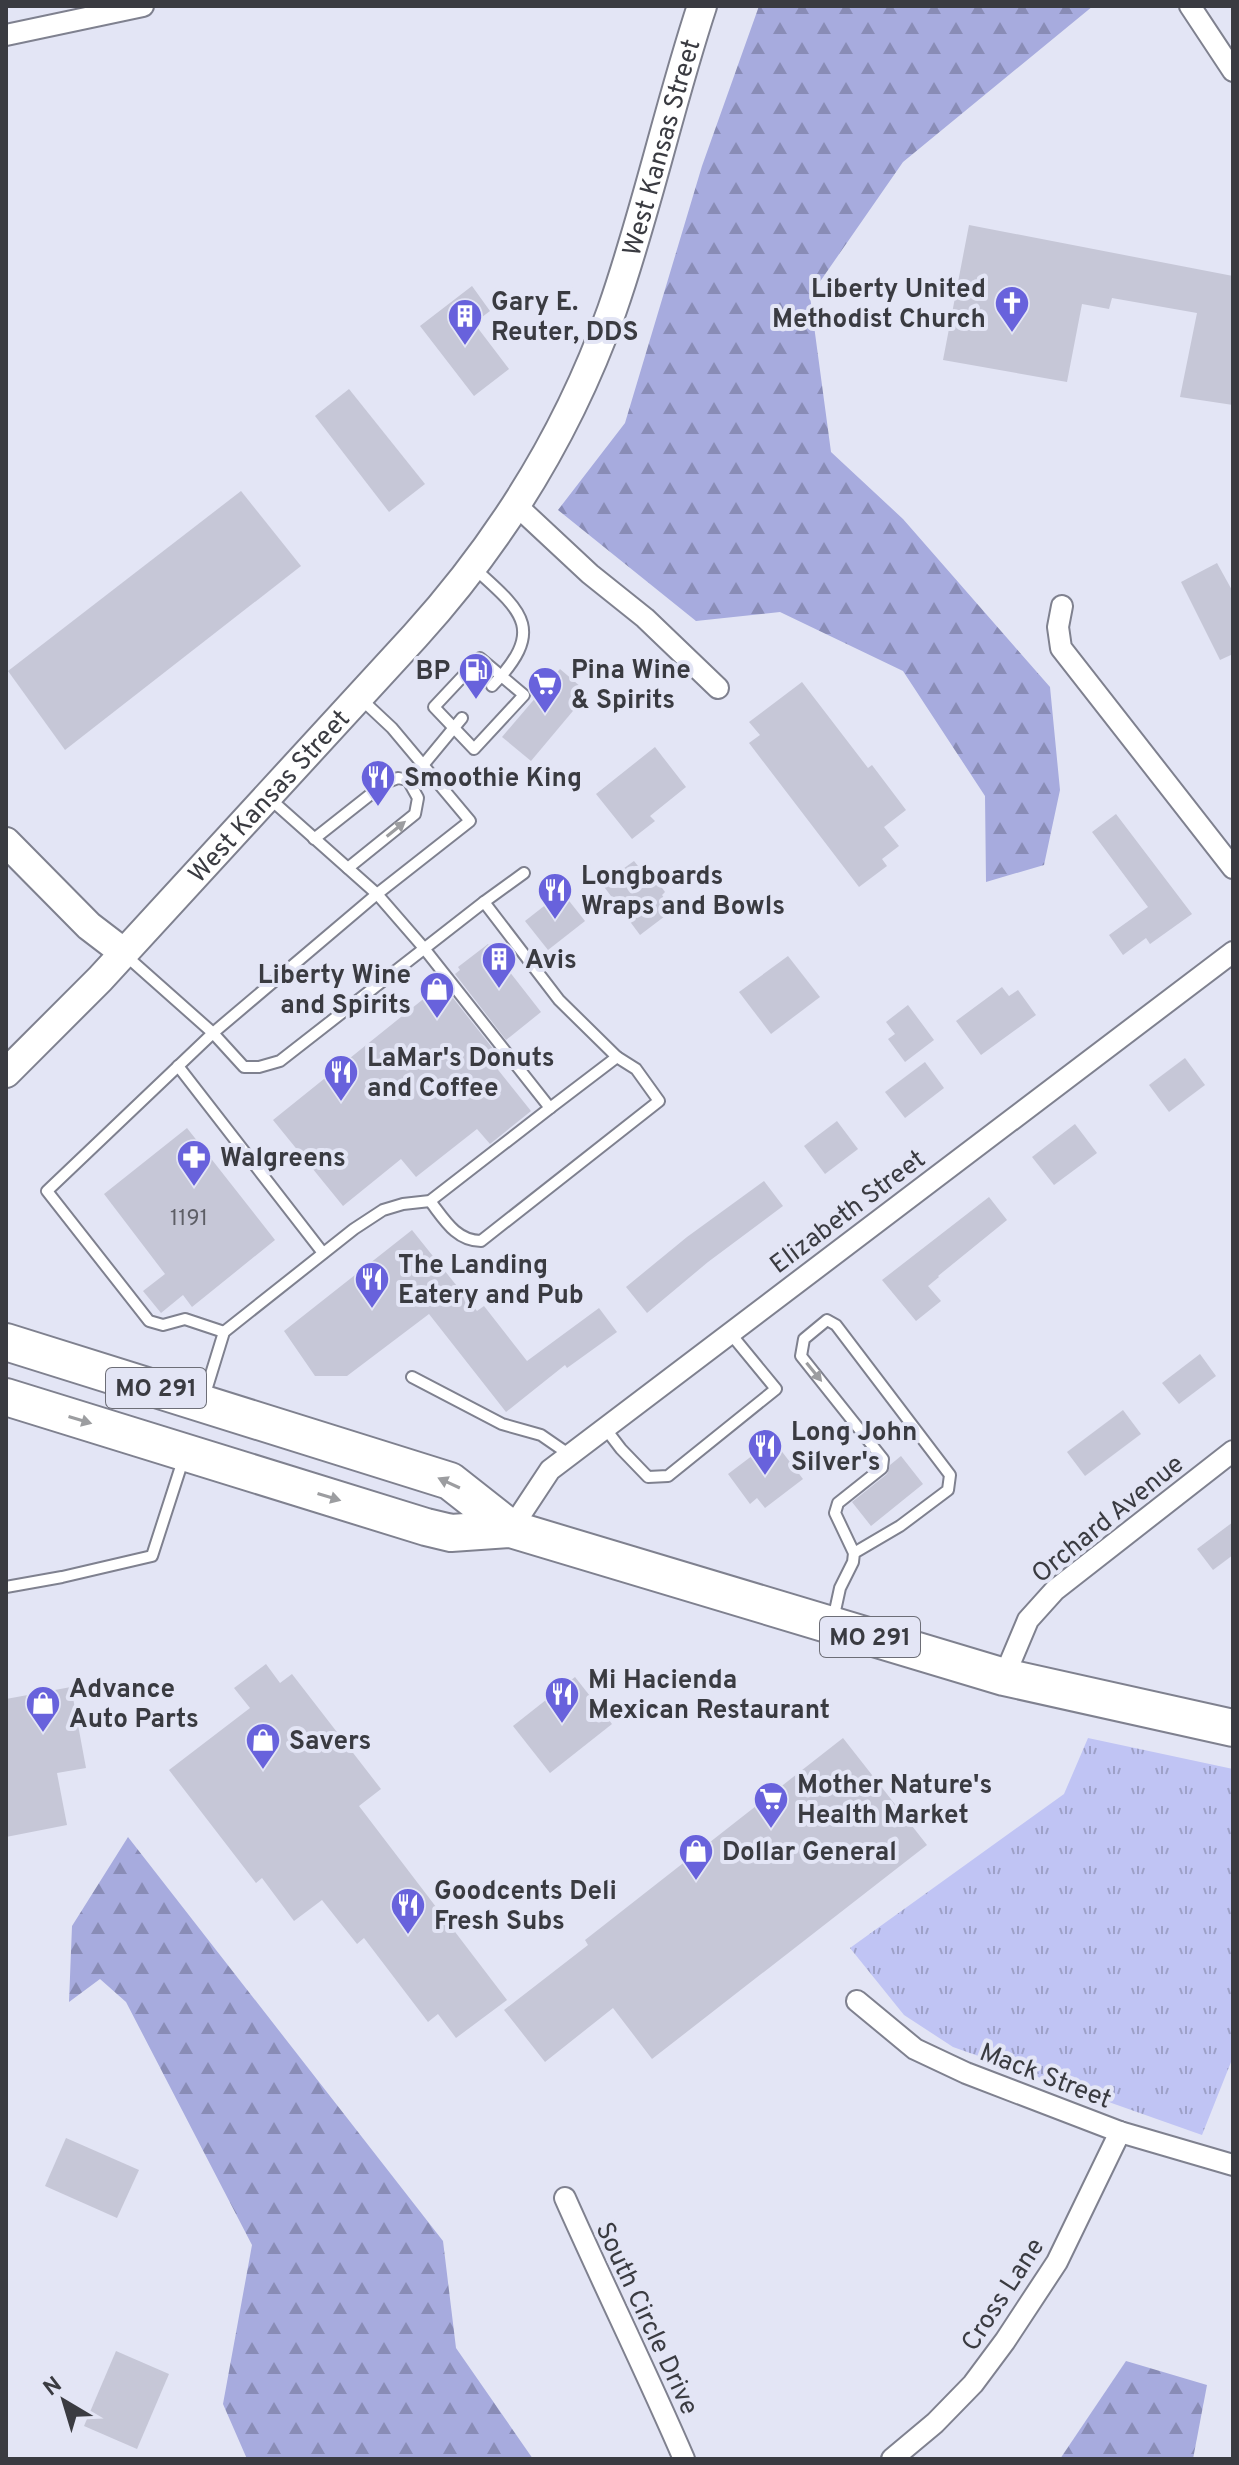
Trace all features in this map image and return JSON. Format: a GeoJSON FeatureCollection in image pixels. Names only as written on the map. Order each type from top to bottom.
{"type":"FeatureCollection","features":[{"type":"Feature","properties":{"kind":"highway"},"geometry":{"type":"LineString","coordinates":[[6,1316],[82,1351],[117,1376]]}},
{"type":"Feature","properties":{"kind":"highway","name":"MO 291"},"geometry":{"type":"LineString","coordinates":[[6,1342],[450,1481],[511,1529]]}},
{"type":"Feature","properties":{"kind":"highway","name":"MO 291"},"geometry":{"type":"LineString","coordinates":[[6,1397],[426,1527],[451,1533],[511,1529],[1004,1677],[1233,1728]]}},
{"type":"Feature","properties":{"kind":"main road","name":"West Kansas Street"},"geometry":{"type":"LineString","coordinates":[[6,1073],[100,979],[445,602],[516,505],[563,425],[612,309],[702,6]]}},
{"type":"Feature","properties":{"kind":"main road"},"geometry":{"type":"LineString","coordinates":[[7,844],[89,926],[123,952]]}},
{"type":"Feature","properties":{"kind":"street"},"geometry":{"type":"LineString","coordinates":[[6,35],[143,6]]}},
{"type":"Feature","properties":{"kind":"street"},"geometry":{"type":"LineString","coordinates":[[1190,6],[1233,71]]}},
{"type":"Feature","properties":{"kind":"street"},"geometry":{"type":"LineString","coordinates":[[516,505],[590,574],[645,618],[718,688]]}},
{"type":"Feature","properties":{"kind":"street"},"geometry":{"type":"LineString","coordinates":[[1062,606],[1058,627],[1061,648],[1233,868]]}},
{"type":"Feature","properties":{"kind":"street","name":"Elizabeth Street"},"geometry":{"type":"LineString","coordinates":[[511,1529],[550,1470],[1233,952]]}},
{"type":"Feature","properties":{"kind":"street","name":"Orchard Avenue"},"geometry":{"type":"LineString","coordinates":[[1004,1677],[1028,1620],[1055,1590],[1233,1451]]}},
{"type":"Feature","properties":{"kind":"street","name":"Mack Street"},"geometry":{"type":"LineString","coordinates":[[857,2001],[915,2049],[966,2073],[1120,2132],[1233,2165]]}},
{"type":"Feature","properties":{"kind":"street","name":"Cross Lane"},"geometry":{"type":"LineString","coordinates":[[892,2459],[935,2423],[963,2394],[1005,2341],[1057,2262],[1120,2132]]}},
{"type":"Feature","properties":{"kind":"street","name":"South Circle Drive"},"geometry":{"type":"LineString","coordinates":[[565,2198],[684,2459]]}},
{"type":"Feature","properties":{"kind":"lane"},"geometry":{"type":"LineString","coordinates":[[473,567],[515,605],[523,627],[520,646],[492,686]]}},
{"type":"Feature","properties":{"kind":"lane"},"geometry":{"type":"LineString","coordinates":[[480,658],[501,676],[524,695],[474,749],[434,707],[480,658]]}},
{"type":"Feature","properties":{"kind":"lane"},"geometry":{"type":"LineString","coordinates":[[224,1332],[185,1319],[163,1325],[149,1321],[47,1191],[213,1033],[377,894],[470,821],[392,728],[359,697]]}},
{"type":"Feature","properties":{"kind":"lane"},"geometry":{"type":"LineString","coordinates":[[408,780],[462,718]]}},
{"type":"Feature","properties":{"kind":"lane"},"geometry":{"type":"LineString","coordinates":[[314,839],[385,783],[398,778],[408,780],[418,798],[415,814],[348,868]]}},
{"type":"Feature","properties":{"kind":"lane"},"geometry":{"type":"LineString","coordinates":[[267,796],[377,894],[423,947],[550,1108]]}},
{"type":"Feature","properties":{"kind":"lane"},"geometry":{"type":"LineString","coordinates":[[123,952],[213,1033],[244,1067],[259,1067],[280,1061],[423,947],[524,873]]}},
{"type":"Feature","properties":{"kind":"lane"},"geometry":{"type":"LineString","coordinates":[[430,1201],[457,1234],[469,1241],[481,1241],[659,1101],[636,1069],[617,1057],[559,1000],[484,902]]}},
{"type":"Feature","properties":{"kind":"lane"},"geometry":{"type":"LineString","coordinates":[[202,1403],[224,1332],[323,1253],[383,1210],[430,1201],[617,1057]]}},
{"type":"Feature","properties":{"kind":"lane"},"geometry":{"type":"LineString","coordinates":[[178,1066],[323,1253]]}},
{"type":"Feature","properties":{"kind":"lane"},"geometry":{"type":"LineString","coordinates":[[832,1626],[840,1588],[853,1562],[854,1553],[835,1513],[838,1503],[882,1468],[883,1459],[801,1356],[804,1339],[827,1320],[836,1325],[950,1475],[948,1490],[900,1526],[854,1553]]}},
{"type":"Feature","properties":{"kind":"lane"},"geometry":{"type":"LineString","coordinates":[[605,1428],[648,1477],[668,1476],[776,1389],[730,1333]]}},
{"type":"Feature","properties":{"kind":"lane"},"geometry":{"type":"LineString","coordinates":[[412,1377],[502,1424],[541,1435],[570,1455]]}},
{"type":"Feature","properties":{"kind":"lane"},"geometry":{"type":"LineString","coordinates":[[6,1587],[152,1556],[185,1453]]}},
{"type":"Feature","properties":{"kind":"green space"},"geometry":{"type":"Polygon","coordinates":[[[759,6],[1093,6],[903,162],[810,296],[831,452],[903,519],[1050,687],[1060,790],[1044,865],[986,882],[985,796],[903,671],[780,612],[696,621],[558,510],[625,423],[702,166],[759,6]]]}},
{"type":"Feature","properties":{"kind":"green space"},"geometry":{"type":"Polygon","coordinates":[[[1088,1738],[1233,1769],[1233,2057],[1202,2135],[953,2047],[904,2015],[850,1948],[1064,1794],[1088,1738]]]}},
{"type":"Feature","properties":{"kind":"green space"},"geometry":{"type":"Polygon","coordinates":[[[128,1837],[443,2241],[456,2348],[533,2459],[247,2459],[223,2404],[252,2245],[126,2002],[100,1979],[69,2002],[72,1926],[128,1837]]]}},
{"type":"Feature","properties":{"kind":"green space"},"geometry":{"type":"Polygon","coordinates":[[[1126,2361],[1207,2385],[1193,2459],[1060,2459],[1126,2361]]]}},
{"type":"Feature","properties":{"kind":"building","name":"Liberty United Methodist Church"},"geometry":{"type":"Polygon","coordinates":[[[969,225],[1233,276],[1233,405],[1180,397],[1197,313],[1112,298],[1109,309],[1082,304],[1067,382],[943,360],[969,225]]]}},
{"type":"Feature","properties":{"kind":"building","name":"Gary E. Reuter, DDS"},"geometry":{"type":"Polygon","coordinates":[[[472,286],[490,311],[474,323],[509,369],[474,396],[420,326],[472,286]]]}},
{"type":"Feature","properties":{"kind":"building"},"geometry":{"type":"Polygon","coordinates":[[[349,389],[425,484],[389,512],[315,416],[349,389]]]}},
{"type":"Feature","properties":{"kind":"building"},"geometry":{"type":"Polygon","coordinates":[[[241,491],[301,566],[65,750],[8,671],[241,491]]]}},
{"type":"Feature","properties":{"kind":"building"},"geometry":{"type":"Polygon","coordinates":[[[1217,563],[1233,592],[1233,654],[1220,660],[1181,582],[1217,563]]]}},
{"type":"Feature","properties":{"kind":"building","name":"Pina Wine & Spirits"},"geometry":{"type":"Polygon","coordinates":[[[560,669],[588,693],[531,761],[502,737],[560,669]]]}},
{"type":"Feature","properties":{"kind":"building"},"geometry":{"type":"Polygon","coordinates":[[[802,682],[868,768],[872,765],[906,810],[884,827],[899,846],[882,859],[887,866],[859,887],[749,743],[760,735],[749,722],[802,682]]]}},
{"type":"Feature","properties":{"kind":"building"},"geometry":{"type":"Polygon","coordinates":[[[655,747],[686,787],[650,816],[655,821],[632,839],[596,794],[655,747]]]}},
{"type":"Feature","properties":{"kind":"building"},"geometry":{"type":"Polygon","coordinates":[[[1116,814],[1192,914],[1150,944],[1146,938],[1123,955],[1109,935],[1148,907],[1092,832],[1116,814]]]}},
{"type":"Feature","properties":{"kind":"building"},"geometry":{"type":"Polygon","coordinates":[[[634,861],[646,876],[651,873],[673,910],[640,935],[602,884],[634,861]]]}},
{"type":"Feature","properties":{"kind":"building","name":"Longboards Wraps and Bowls"},"geometry":{"type":"Polygon","coordinates":[[[562,892],[585,921],[548,950],[525,921],[562,892]]]}},
{"type":"Feature","properties":{"kind":"building","name":"Avis"},"geometry":{"type":"Polygon","coordinates":[[[488,944],[541,1012],[506,1040],[455,974],[460,970],[458,967],[488,944]]]}},
{"type":"Feature","properties":{"kind":"building"},"geometry":{"type":"Polygon","coordinates":[[[788,956],[820,997],[771,1034],[739,992],[788,956]]]}},
{"type":"Feature","properties":{"kind":"building"},"geometry":{"type":"Polygon","coordinates":[[[442,984],[494,1050],[487,1056],[531,1111],[490,1144],[477,1129],[416,1177],[401,1159],[343,1206],[273,1120],[442,984]]]}},
{"type":"Feature","properties":{"kind":"building"},"geometry":{"type":"Polygon","coordinates":[[[1002,987],[1009,996],[1018,990],[1036,1015],[981,1055],[956,1021],[1002,987]]]}},
{"type":"Feature","properties":{"kind":"building"},"geometry":{"type":"Polygon","coordinates":[[[908,1005],[934,1040],[905,1062],[888,1039],[895,1034],[886,1022],[908,1005]]]}},
{"type":"Feature","properties":{"kind":"building"},"geometry":{"type":"Polygon","coordinates":[[[1185,1058],[1205,1085],[1169,1112],[1149,1085],[1185,1058]]]}},
{"type":"Feature","properties":{"kind":"building"},"geometry":{"type":"Polygon","coordinates":[[[925,1062],[944,1088],[905,1118],[885,1092],[925,1062]]]}},
{"type":"Feature","properties":{"kind":"building"},"geometry":{"type":"Polygon","coordinates":[[[837,1121],[858,1149],[825,1174],[804,1146],[837,1121]]]}},
{"type":"Feature","properties":{"kind":"building"},"geometry":{"type":"Polygon","coordinates":[[[1075,1124],[1097,1153],[1054,1185],[1032,1157],[1075,1124]]]}},
{"type":"Feature","properties":{"kind":"building","name":"Walgreens"},"geometry":{"type":"Polygon","coordinates":[[[187,1128],[275,1240],[192,1307],[183,1295],[161,1313],[143,1291],[165,1274],[104,1194],[187,1128]]]}},
{"type":"Feature","properties":{"kind":"building"},"geometry":{"type":"Polygon","coordinates":[[[764,1181],[783,1206],[647,1313],[626,1287],[687,1237],[764,1181]]]}},
{"type":"Feature","properties":{"kind":"building"},"geometry":{"type":"Polygon","coordinates":[[[989,1197],[1007,1220],[928,1286],[941,1301],[916,1321],[882,1280],[989,1197]]]}},
{"type":"Feature","properties":{"kind":"building"},"geometry":{"type":"Polygon","coordinates":[[[412,1230],[477,1311],[484,1306],[527,1361],[599,1308],[617,1332],[567,1368],[565,1365],[506,1412],[429,1314],[347,1376],[315,1376],[284,1331],[412,1230]]]}},
{"type":"Feature","properties":{"kind":"building"},"geometry":{"type":"Polygon","coordinates":[[[1200,1354],[1216,1376],[1179,1404],[1162,1383],[1200,1354]]]}},
{"type":"Feature","properties":{"kind":"building"},"geometry":{"type":"Polygon","coordinates":[[[1123,1410],[1141,1434],[1085,1476],[1067,1452],[1123,1410]]]}},
{"type":"Feature","properties":{"kind":"building","name":"Long John Silver's"},"geometry":{"type":"Polygon","coordinates":[[[773,1440],[803,1479],[765,1508],[757,1498],[750,1504],[728,1474],[773,1440]]]}},
{"type":"Feature","properties":{"kind":"building"},"geometry":{"type":"Polygon","coordinates":[[[901,1456],[923,1484],[871,1526],[852,1502],[887,1474],[890,1465],[901,1456]]]}},
{"type":"Feature","properties":{"kind":"building"},"geometry":{"type":"Polygon","coordinates":[[[1233,1522],[1233,1555],[1213,1570],[1197,1549],[1233,1522]]]}},
{"type":"Feature","properties":{"kind":"building"},"geometry":{"type":"Polygon","coordinates":[[[266,1664],[280,1683],[292,1674],[381,1789],[359,1806],[507,2000],[456,2038],[438,2014],[428,2022],[364,1938],[357,1944],[322,1900],[294,1921],[262,1878],[256,1883],[169,1770],[250,1708],[234,1688],[266,1664]]]}},
{"type":"Feature","properties":{"kind":"building","name":"Mi Hacienda Mexican Restaurant"},"geometry":{"type":"Polygon","coordinates":[[[575,1677],[612,1724],[550,1773],[513,1726],[575,1677]]]}},
{"type":"Feature","properties":{"kind":"building","name":"Advance Auto Parts"},"geometry":{"type":"Polygon","coordinates":[[[71,1687],[86,1768],[57,1773],[67,1825],[6,1837],[6,1699],[71,1687]]]}},
{"type":"Feature","properties":{"kind":"building"},"geometry":{"type":"Polygon","coordinates":[[[843,1738],[927,1845],[652,2059],[613,2008],[545,2062],[504,2010],[588,1945],[585,1940],[843,1738]]]}},
{"type":"Feature","properties":{"kind":"building"},"geometry":{"type":"Polygon","coordinates":[[[66,2138],[139,2170],[117,2218],[45,2186],[66,2138]]]}},
{"type":"Feature","properties":{"kind":"building"},"geometry":{"type":"Polygon","coordinates":[[[116,2351],[169,2374],[137,2449],[84,2426],[116,2351]]]}},
{"type":"Feature","properties":{"kind":"place","name":"Liberty United Methodist Church"},"geometry":{"type":"Point","coordinates":[1012,334]}},
{"type":"Feature","properties":{"kind":"place","name":"Gary E. Reuter, DDS"},"geometry":{"type":"Point","coordinates":[465,347]}},
{"type":"Feature","properties":{"kind":"place","name":"BP"},"geometry":{"type":"Point","coordinates":[476,701]}},
{"type":"Feature","properties":{"kind":"place","name":"Pina Wine & Spirits"},"geometry":{"type":"Point","coordinates":[545,715]}},
{"type":"Feature","properties":{"kind":"place","name":"Smoothie King"},"geometry":{"type":"Point","coordinates":[378,808]}},
{"type":"Feature","properties":{"kind":"place","name":"Longboards Wraps and Bowls"},"geometry":{"type":"Point","coordinates":[555,921]}},
{"type":"Feature","properties":{"kind":"place","name":"Avis"},"geometry":{"type":"Point","coordinates":[499,990]}},
{"type":"Feature","properties":{"kind":"place","name":"Liberty Wine and Spirits"},"geometry":{"type":"Point","coordinates":[437,1020]}},
{"type":"Feature","properties":{"kind":"place","name":"LaMar's Donuts and Coffee"},"geometry":{"type":"Point","coordinates":[341,1103]}},
{"type":"Feature","properties":{"kind":"place","name":"Walgreens"},"geometry":{"type":"Point","coordinates":[194,1188]}},
{"type":"Feature","properties":{"kind":"place","name":"The Landing Eatery and Pub"},"geometry":{"type":"Point","coordinates":[372,1310]}},
{"type":"Feature","properties":{"kind":"place","name":"Long John Silver's"},"geometry":{"type":"Point","coordinates":[765,1477]}},
{"type":"Feature","properties":{"kind":"place","name":"Mi Hacienda Mexican Restaurant"},"geometry":{"type":"Point","coordinates":[562,1725]}},
{"type":"Feature","properties":{"kind":"place","name":"Advance Auto Parts"},"geometry":{"type":"Point","coordinates":[43,1734]}},
{"type":"Feature","properties":{"kind":"place","name":"Savers"},"geometry":{"type":"Point","coordinates":[263,1771]}},
{"type":"Feature","properties":{"kind":"place","name":"Mother Nature's Health Market"},"geometry":{"type":"Point","coordinates":[771,1830]}},
{"type":"Feature","properties":{"kind":"place","name":"Dollar General"},"geometry":{"type":"Point","coordinates":[696,1882]}},
{"type":"Feature","properties":{"kind":"place","name":"Goodcents Deli Fresh Subs"},"geometry":{"type":"Point","coordinates":[408,1936]}}]}
